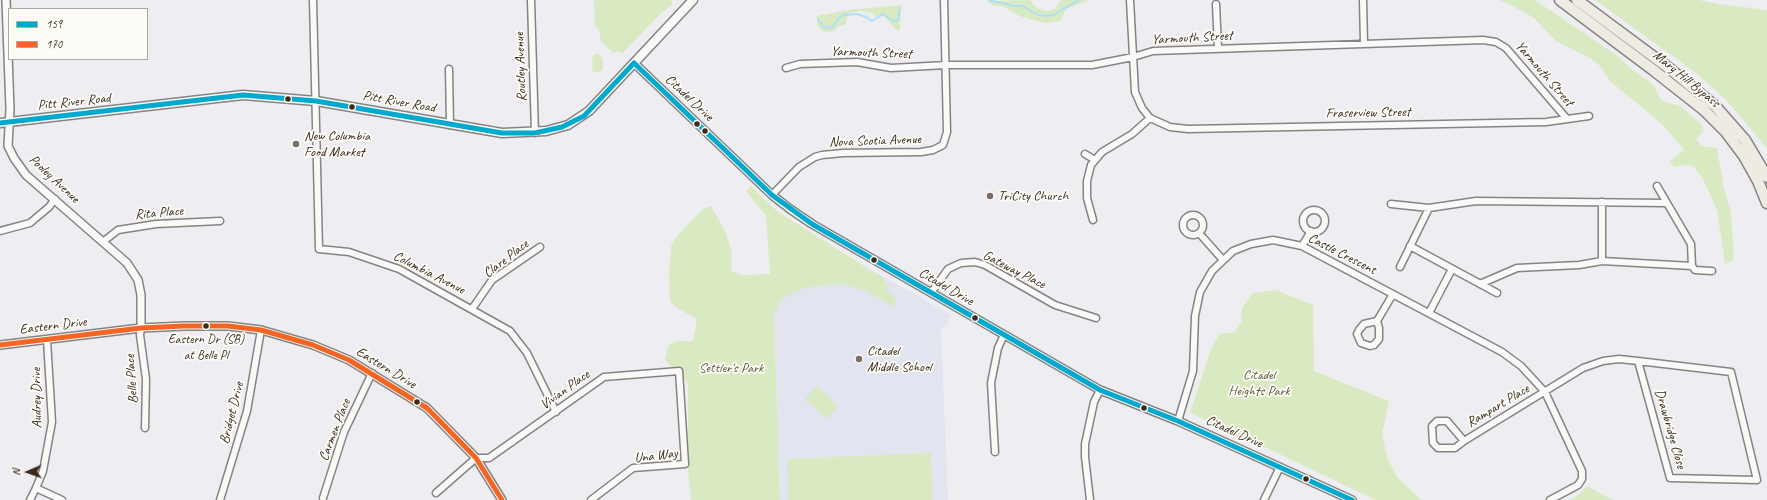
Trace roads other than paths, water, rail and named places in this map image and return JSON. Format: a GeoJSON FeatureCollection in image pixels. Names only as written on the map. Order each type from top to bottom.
{"type":"FeatureCollection","features":[{"type":"Feature","properties":{"kind":"highway","name":"Mary Hill Bypass"},"geometry":{"type":"LineString","coordinates":[[1560,0],[1704,110],[1726,132],[1744,156],[1758,181],[1767,203]]}},
{"type":"Feature","properties":{"kind":"highway","name":"Mary Hill Bypass"},"geometry":{"type":"LineString","coordinates":[[1577,0],[1676,74],[1716,107],[1745,140],[1767,177]]}},
{"type":"Feature","properties":{"kind":"main road","name":"Pitt River Road"},"geometry":{"type":"LineString","coordinates":[[0,123],[124,110],[228,96],[270,96],[316,100],[450,125],[502,133],[535,132],[562,127],[579,120],[693,0]]}},
{"type":"Feature","properties":{"kind":"street","name":"Pooley Avenue"},"geometry":{"type":"LineString","coordinates":[[6,0],[9,122],[8,146],[14,158],[26,174],[127,262],[138,280],[141,294],[141,328]]}},
{"type":"Feature","properties":{"kind":"street","name":"Columbia Avenue"},"geometry":{"type":"LineString","coordinates":[[313,0],[319,249],[349,252],[399,269],[510,331],[527,353],[556,412]]}},
{"type":"Feature","properties":{"kind":"street","name":"Routley Avenue"},"geometry":{"type":"LineString","coordinates":[[531,0],[535,132]]}},
{"type":"Feature","properties":{"kind":"street","name":"Nova Scotia Avenue"},"geometry":{"type":"LineString","coordinates":[[772,194],[799,167],[815,157],[843,153],[921,152],[933,150],[943,145],[947,132],[944,0]]}},
{"type":"Feature","properties":{"kind":"street"},"geometry":{"type":"LineString","coordinates":[[1093,220],[1087,198],[1087,183],[1091,165],[1102,152],[1132,134],[1150,118],[1142,108],[1135,92],[1130,0]]}},
{"type":"Feature","properties":{"kind":"street"},"geometry":{"type":"LineString","coordinates":[[1363,0],[1364,44]]}},
{"type":"Feature","properties":{"kind":"street"},"geometry":{"type":"LineString","coordinates":[[1216,4],[1218,48]]}},
{"type":"Feature","properties":{"kind":"street","name":"Yarmouth Street"},"geometry":{"type":"LineString","coordinates":[[786,68],[800,64],[857,62],[891,68],[946,65],[1092,64],[1154,51],[1483,40],[1496,42],[1506,48],[1567,119]]}},
{"type":"Feature","properties":{"kind":"street","name":"Citadel Drive"},"geometry":{"type":"LineString","coordinates":[[634,63],[772,194],[806,220],[1100,390],[1178,421],[1352,500]]}},
{"type":"Feature","properties":{"kind":"street"},"geometry":{"type":"LineString","coordinates":[[449,69],[450,125]]}},
{"type":"Feature","properties":{"kind":"street","name":"Fraserview Street"},"geometry":{"type":"LineString","coordinates":[[1150,118],[1170,127],[1188,129],[1546,122],[1588,116]]}},
{"type":"Feature","properties":{"kind":"street"},"geometry":{"type":"LineString","coordinates":[[1085,154],[1095,160]]}},
{"type":"Feature","properties":{"kind":"street"},"geometry":{"type":"LineString","coordinates":[[1657,186],[1691,244],[1692,266],[1695,270],[1712,271]]}},
{"type":"Feature","properties":{"kind":"street"},"geometry":{"type":"LineString","coordinates":[[0,231],[30,223],[44,212],[55,199]]}},
{"type":"Feature","properties":{"kind":"street"},"geometry":{"type":"LineString","coordinates":[[1391,204],[1430,208],[1476,201],[1666,203]]}},
{"type":"Feature","properties":{"kind":"street"},"geometry":{"type":"LineString","coordinates":[[1602,202],[1602,261]]}},
{"type":"Feature","properties":{"kind":"street"},"geometry":{"type":"LineString","coordinates":[[1400,267],[1430,208]]}},
{"type":"Feature","properties":{"kind":"street","name":"Rita Place"},"geometry":{"type":"LineString","coordinates":[[104,241],[118,230],[156,224],[220,221]]}},
{"type":"Feature","properties":{"kind":"street"},"geometry":{"type":"LineString","coordinates":[[1302,246],[1311,231]]}},
{"type":"Feature","properties":{"kind":"street"},"geometry":{"type":"LineString","coordinates":[[1199,233],[1223,260]]}},
{"type":"Feature","properties":{"kind":"street","name":"Castle Crescent"},"geometry":{"type":"LineString","coordinates":[[1178,421],[1193,371],[1195,316],[1200,292],[1212,271],[1233,251],[1251,244],[1273,240],[1302,246],[1502,352],[1521,366],[1545,392],[1582,471],[1582,479],[1578,485],[1550,500]]}},
{"type":"Feature","properties":{"kind":"street"},"geometry":{"type":"LineString","coordinates":[[1410,246],[1497,293]]}},
{"type":"Feature","properties":{"kind":"street","name":"Clare Place"},"geometry":{"type":"LineString","coordinates":[[472,309],[492,280],[540,247]]}},
{"type":"Feature","properties":{"kind":"street"},"geometry":{"type":"LineString","coordinates":[[1480,284],[1517,268],[1579,265],[1602,261],[1692,266]]}},
{"type":"Feature","properties":{"kind":"street","name":"Gateway Place"},"geometry":{"type":"LineString","coordinates":[[931,293],[948,269],[960,263],[975,262],[985,265],[1055,305],[1096,318]]}},
{"type":"Feature","properties":{"kind":"street"},"geometry":{"type":"LineString","coordinates":[[1429,313],[1452,269]]}},
{"type":"Feature","properties":{"kind":"street"},"geometry":{"type":"LineString","coordinates":[[1377,321],[1393,294]]}},
{"type":"Feature","properties":{"kind":"street","name":"Eastern Drive"},"geometry":{"type":"LineString","coordinates":[[0,345],[141,328],[184,326],[228,326],[261,330],[313,345],[349,360],[426,408],[476,458],[502,500]]}},
{"type":"Feature","properties":{"kind":"street","name":"Belle Place"},"geometry":{"type":"LineString","coordinates":[[141,328],[140,335],[146,379],[145,428]]}},
{"type":"Feature","properties":{"kind":"street","name":"Bridget Drive"},"geometry":{"type":"LineString","coordinates":[[220,500],[247,411],[261,330]]}},
{"type":"Feature","properties":{"kind":"street"},"geometry":{"type":"LineString","coordinates":[[995,452],[991,383],[998,348],[1004,335]]}},
{"type":"Feature","properties":{"kind":"street","name":"Audrey Drive"},"geometry":{"type":"LineString","coordinates":[[30,500],[43,471],[52,422],[47,340]]}},
{"type":"Feature","properties":{"kind":"street","name":"Drawbridge Close"},"geometry":{"type":"LineString","coordinates":[[1545,392],[1583,368],[1603,361],[1620,359],[1638,361],[1731,372],[1757,480],[1670,478],[1638,361]]}},
{"type":"Feature","properties":{"kind":"street","name":"Vivian Place"},"geometry":{"type":"LineString","coordinates":[[476,458],[489,458],[604,377],[679,371],[685,464]]}},
{"type":"Feature","properties":{"kind":"street","name":"Carmen Place"},"geometry":{"type":"LineString","coordinates":[[323,498],[344,432],[372,373]]}},
{"type":"Feature","properties":{"kind":"street"},"geometry":{"type":"LineString","coordinates":[[1090,500],[1085,458],[1085,444],[1094,402],[1100,390]]}},
{"type":"Feature","properties":{"kind":"street","name":"Rampart Place"},"geometry":{"type":"LineString","coordinates":[[1464,441],[1447,421],[1437,421],[1432,426],[1433,443],[1438,448],[1455,448],[1545,392]]}},
{"type":"Feature","properties":{"kind":"street"},"geometry":{"type":"LineString","coordinates":[[436,493],[476,458]]}},
{"type":"Feature","properties":{"kind":"street","name":"Una Way"},"geometry":{"type":"LineString","coordinates":[[591,500],[633,468],[685,464]]}},
{"type":"Feature","properties":{"kind":"street"},"geometry":{"type":"LineString","coordinates":[[1264,500],[1280,467]]}},
{"type":"Feature","properties":{"kind":"street"},"geometry":{"type":"LineString","coordinates":[[36,488],[62,500]]}},
{"type":"Feature","properties":{"kind":"waterway"},"geometry":{"type":"LineString","coordinates":[[989,0],[1014,6],[1023,6],[1038,15],[1045,16],[1053,15],[1079,0]]}},
{"type":"Feature","properties":{"kind":"waterway"},"geometry":{"type":"LineString","coordinates":[[818,19],[824,27],[830,28],[833,27],[838,19],[844,15],[857,14],[872,21],[883,14],[891,20],[896,21],[898,20],[900,8]]}},
{"type":"Feature","properties":{"kind":"place","name":"New Columbia Food Market"},"geometry":{"type":"Point","coordinates":[296,144]}},
{"type":"Feature","properties":{"kind":"place","name":"TriCity Church"},"geometry":{"type":"Point","coordinates":[990,196]}},
{"type":"Feature","properties":{"kind":"place","name":"Eastern Dr (SB) at Belle Pl"},"geometry":{"type":"Point","coordinates":[206,326]}},
{"type":"Feature","properties":{"kind":"place","name":"Citadel Middle School"},"geometry":{"type":"Point","coordinates":[859,359]}},
{"type":"Feature","properties":{"kind":"park label","name":"Settler's Park"},"geometry":{"type":"Point","coordinates":[731,368]}},
{"type":"Feature","properties":{"kind":"park label","name":"Citadel Heights Park"},"geometry":{"type":"Point","coordinates":[1259,384]}}]}
